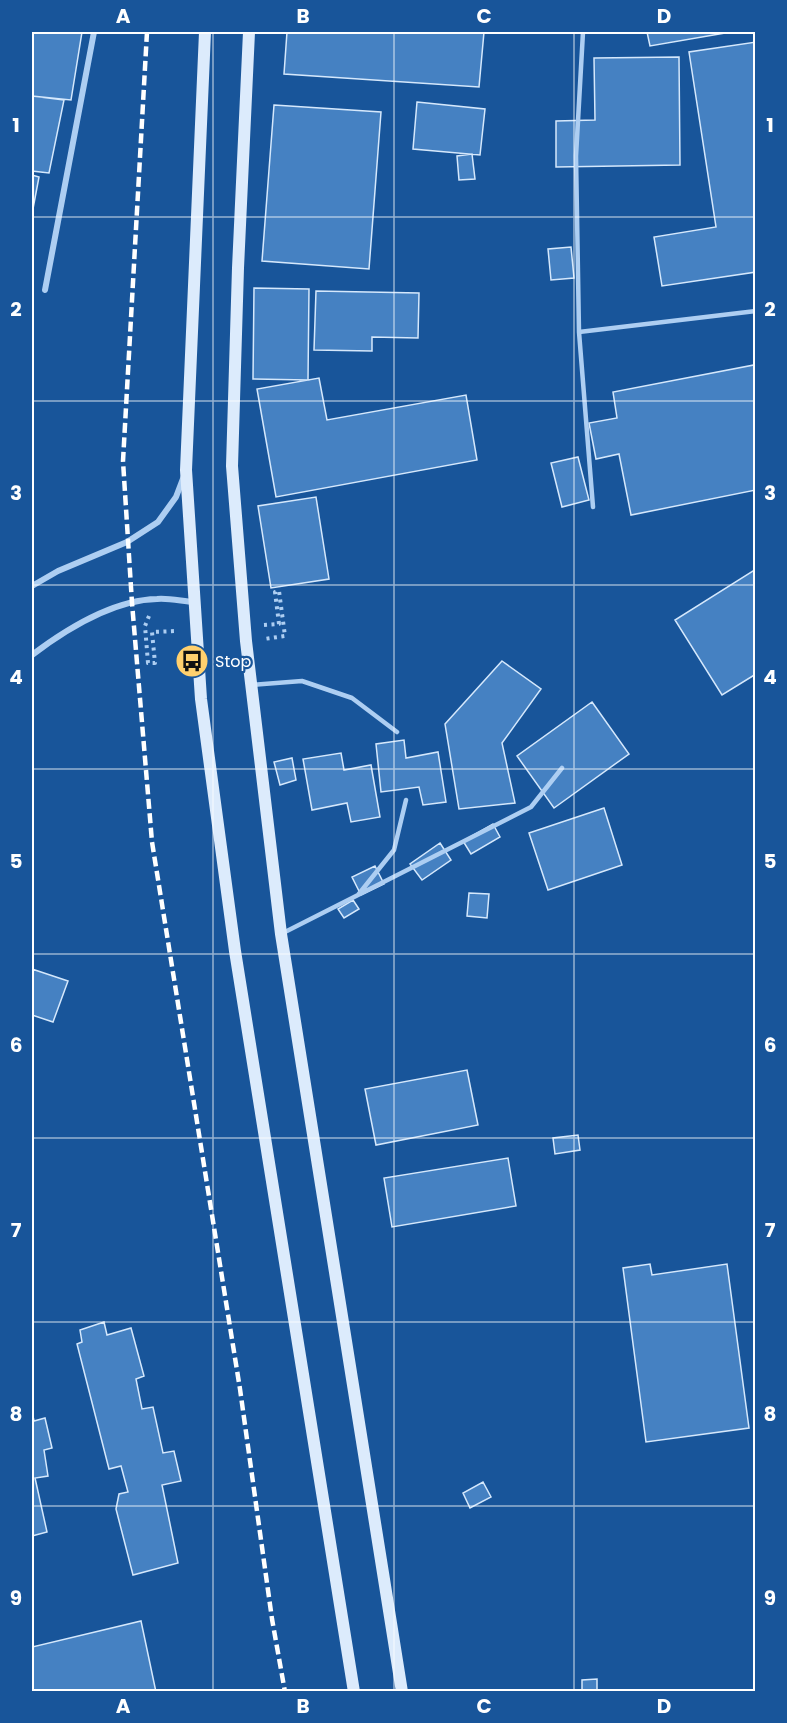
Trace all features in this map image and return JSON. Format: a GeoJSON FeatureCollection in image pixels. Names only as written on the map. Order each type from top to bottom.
{"type":"FeatureCollection","features":[{"type":"Feature","properties":{"kind":"main road"},"geometry":{"type":"LineString","coordinates":[[205,32],[186,470],[201,699],[235,951],[354,1692]]}},
{"type":"Feature","properties":{"kind":"main road"},"geometry":{"type":"LineString","coordinates":[[249,32],[237,268],[232,466],[246,642],[281,934],[402,1692]]}},
{"type":"Feature","properties":{"kind":"street"},"geometry":{"type":"LineString","coordinates":[[45,290],[94,32]]}},
{"type":"Feature","properties":{"kind":"street"},"geometry":{"type":"LineString","coordinates":[[32,586],[58,571],[127,542],[158,522],[176,497],[186,470]]}},
{"type":"Feature","properties":{"kind":"street"},"geometry":{"type":"LineString","coordinates":[[32,655],[52,640],[89,619],[132,603],[156,599],[194,602]]}},
{"type":"Feature","properties":{"kind":"lane"},"geometry":{"type":"LineString","coordinates":[[583,32],[576,156],[579,332],[594,507]]}},
{"type":"Feature","properties":{"kind":"lane"},"geometry":{"type":"LineString","coordinates":[[579,332],[756,312]]}},
{"type":"Feature","properties":{"kind":"lane"},"geometry":{"type":"LineString","coordinates":[[251,685],[302,681],[352,698],[397,732]]}},
{"type":"Feature","properties":{"kind":"lane"},"geometry":{"type":"LineString","coordinates":[[281,934],[531,807],[562,768]]}},
{"type":"Feature","properties":{"kind":"lane"},"geometry":{"type":"LineString","coordinates":[[358,895],[394,850],[406,800]]}},
{"type":"Feature","properties":{"kind":"path"},"geometry":{"type":"LineString","coordinates":[[279,624],[275,592],[279,591],[285,636]]}},
{"type":"Feature","properties":{"kind":"path"},"geometry":{"type":"LineString","coordinates":[[145,626],[148,663],[155,663],[152,632]]}},
{"type":"Feature","properties":{"kind":"building"},"geometry":{"type":"Polygon","coordinates":[[[32,32],[82,32],[71,100],[32,96],[32,32]]]}},
{"type":"Feature","properties":{"kind":"building"},"geometry":{"type":"Polygon","coordinates":[[[287,32],[484,32],[479,87],[284,74],[287,32]]]}},
{"type":"Feature","properties":{"kind":"building"},"geometry":{"type":"Polygon","coordinates":[[[647,32],[731,32],[650,46],[647,32]]]}},
{"type":"Feature","properties":{"kind":"building"},"geometry":{"type":"Polygon","coordinates":[[[756,42],[756,272],[662,286],[654,237],[716,227],[689,52],[756,42]]]}},
{"type":"Feature","properties":{"kind":"building"},"geometry":{"type":"Polygon","coordinates":[[[679,57],[680,165],[556,167],[556,121],[595,120],[594,58],[679,57]]]}},
{"type":"Feature","properties":{"kind":"building"},"geometry":{"type":"Polygon","coordinates":[[[32,96],[64,100],[49,173],[32,171],[32,96]]]}},
{"type":"Feature","properties":{"kind":"building"},"geometry":{"type":"Polygon","coordinates":[[[417,102],[485,109],[480,155],[413,149],[417,102]]]}},
{"type":"Feature","properties":{"kind":"building"},"geometry":{"type":"Polygon","coordinates":[[[274,105],[381,112],[369,269],[262,261],[274,105]]]}},
{"type":"Feature","properties":{"kind":"building"},"geometry":{"type":"Polygon","coordinates":[[[472,154],[475,179],[459,180],[457,156],[472,154]]]}},
{"type":"Feature","properties":{"kind":"building"},"geometry":{"type":"Polygon","coordinates":[[[32,175],[39,177],[32,214],[32,175]]]}},
{"type":"Feature","properties":{"kind":"building"},"geometry":{"type":"Polygon","coordinates":[[[571,247],[574,278],[551,280],[548,249],[571,247]]]}},
{"type":"Feature","properties":{"kind":"building"},"geometry":{"type":"Polygon","coordinates":[[[254,288],[309,289],[308,380],[253,379],[254,288]]]}},
{"type":"Feature","properties":{"kind":"building"},"geometry":{"type":"Polygon","coordinates":[[[316,291],[419,293],[418,338],[372,337],[372,351],[314,350],[316,291]]]}},
{"type":"Feature","properties":{"kind":"building"},"geometry":{"type":"Polygon","coordinates":[[[754,365],[756,376],[756,490],[631,515],[619,454],[596,459],[589,423],[617,418],[613,392],[754,365]]]}},
{"type":"Feature","properties":{"kind":"building"},"geometry":{"type":"Polygon","coordinates":[[[319,378],[327,420],[466,395],[477,460],[276,497],[257,389],[319,378]]]}},
{"type":"Feature","properties":{"kind":"building"},"geometry":{"type":"Polygon","coordinates":[[[578,457],[589,500],[562,507],[551,463],[578,457]]]}},
{"type":"Feature","properties":{"kind":"building"},"geometry":{"type":"Polygon","coordinates":[[[316,497],[329,579],[271,588],[258,506],[316,497]]]}},
{"type":"Feature","properties":{"kind":"building"},"geometry":{"type":"Polygon","coordinates":[[[756,569],[756,674],[722,695],[675,620],[756,569]]]}},
{"type":"Feature","properties":{"kind":"building"},"geometry":{"type":"Polygon","coordinates":[[[502,661],[541,689],[502,743],[515,803],[459,809],[445,724],[502,661]]]}},
{"type":"Feature","properties":{"kind":"building"},"geometry":{"type":"Polygon","coordinates":[[[592,702],[629,754],[554,808],[517,756],[592,702]]]}},
{"type":"Feature","properties":{"kind":"building"},"geometry":{"type":"Polygon","coordinates":[[[404,740],[406,758],[438,752],[446,802],[423,805],[419,787],[381,792],[376,744],[404,740]]]}},
{"type":"Feature","properties":{"kind":"building"},"geometry":{"type":"Polygon","coordinates":[[[341,753],[344,770],[371,765],[380,817],[351,822],[347,803],[312,810],[303,759],[341,753]]]}},
{"type":"Feature","properties":{"kind":"building"},"geometry":{"type":"Polygon","coordinates":[[[292,758],[296,780],[280,785],[274,762],[292,758]]]}},
{"type":"Feature","properties":{"kind":"building"},"geometry":{"type":"Polygon","coordinates":[[[604,808],[622,865],[548,890],[529,833],[604,808]]]}},
{"type":"Feature","properties":{"kind":"building"},"geometry":{"type":"Polygon","coordinates":[[[493,824],[500,837],[471,854],[463,841],[493,824]]]}},
{"type":"Feature","properties":{"kind":"building"},"geometry":{"type":"Polygon","coordinates":[[[440,843],[451,860],[422,880],[410,864],[440,843]]]}},
{"type":"Feature","properties":{"kind":"building"},"geometry":{"type":"Polygon","coordinates":[[[375,866],[384,884],[361,895],[352,877],[375,866]]]}},
{"type":"Feature","properties":{"kind":"building"},"geometry":{"type":"Polygon","coordinates":[[[469,893],[489,894],[487,918],[467,916],[469,893]]]}},
{"type":"Feature","properties":{"kind":"building"},"geometry":{"type":"Polygon","coordinates":[[[353,900],[359,909],[344,918],[338,909],[353,900]]]}},
{"type":"Feature","properties":{"kind":"building"},"geometry":{"type":"Polygon","coordinates":[[[32,969],[68,981],[53,1022],[32,1015],[32,969]]]}},
{"type":"Feature","properties":{"kind":"building"},"geometry":{"type":"Polygon","coordinates":[[[467,1070],[478,1125],[376,1145],[365,1089],[467,1070]]]}},
{"type":"Feature","properties":{"kind":"building"},"geometry":{"type":"Polygon","coordinates":[[[578,1135],[580,1150],[555,1154],[553,1138],[578,1135]]]}},
{"type":"Feature","properties":{"kind":"building"},"geometry":{"type":"Polygon","coordinates":[[[508,1158],[516,1206],[392,1227],[384,1178],[508,1158]]]}},
{"type":"Feature","properties":{"kind":"building"},"geometry":{"type":"Polygon","coordinates":[[[650,1264],[652,1275],[727,1264],[749,1428],[646,1442],[623,1268],[650,1264]]]}},
{"type":"Feature","properties":{"kind":"building"},"geometry":{"type":"Polygon","coordinates":[[[104,1322],[107,1335],[131,1328],[144,1376],[136,1379],[142,1409],[153,1407],[163,1453],[174,1451],[181,1481],[162,1485],[178,1563],[133,1575],[116,1509],[119,1494],[128,1492],[121,1466],[109,1469],[77,1344],[82,1342],[80,1330],[104,1322]]]}},
{"type":"Feature","properties":{"kind":"building"},"geometry":{"type":"Polygon","coordinates":[[[32,1412],[34,1421],[45,1418],[52,1448],[44,1450],[48,1476],[35,1478],[47,1532],[32,1536],[32,1412]]]}},
{"type":"Feature","properties":{"kind":"building"},"geometry":{"type":"Polygon","coordinates":[[[483,1482],[491,1497],[470,1508],[463,1493],[483,1482]]]}},
{"type":"Feature","properties":{"kind":"building"},"geometry":{"type":"Polygon","coordinates":[[[141,1621],[156,1692],[32,1692],[32,1647],[141,1621]]]}},
{"type":"Feature","properties":{"kind":"building"},"geometry":{"type":"Polygon","coordinates":[[[597,1679],[597,1692],[582,1692],[582,1680],[597,1679]]]}},
{"type":"Feature","properties":{"kind":"railway"},"geometry":{"type":"LineString","coordinates":[[147,32],[123,461],[132,603],[152,842],[240,1389],[272,1619],[285,1692]]}},
{"type":"Feature","properties":{"kind":"place","name":"Stop"},"geometry":{"type":"Point","coordinates":[192,661]}}]}
